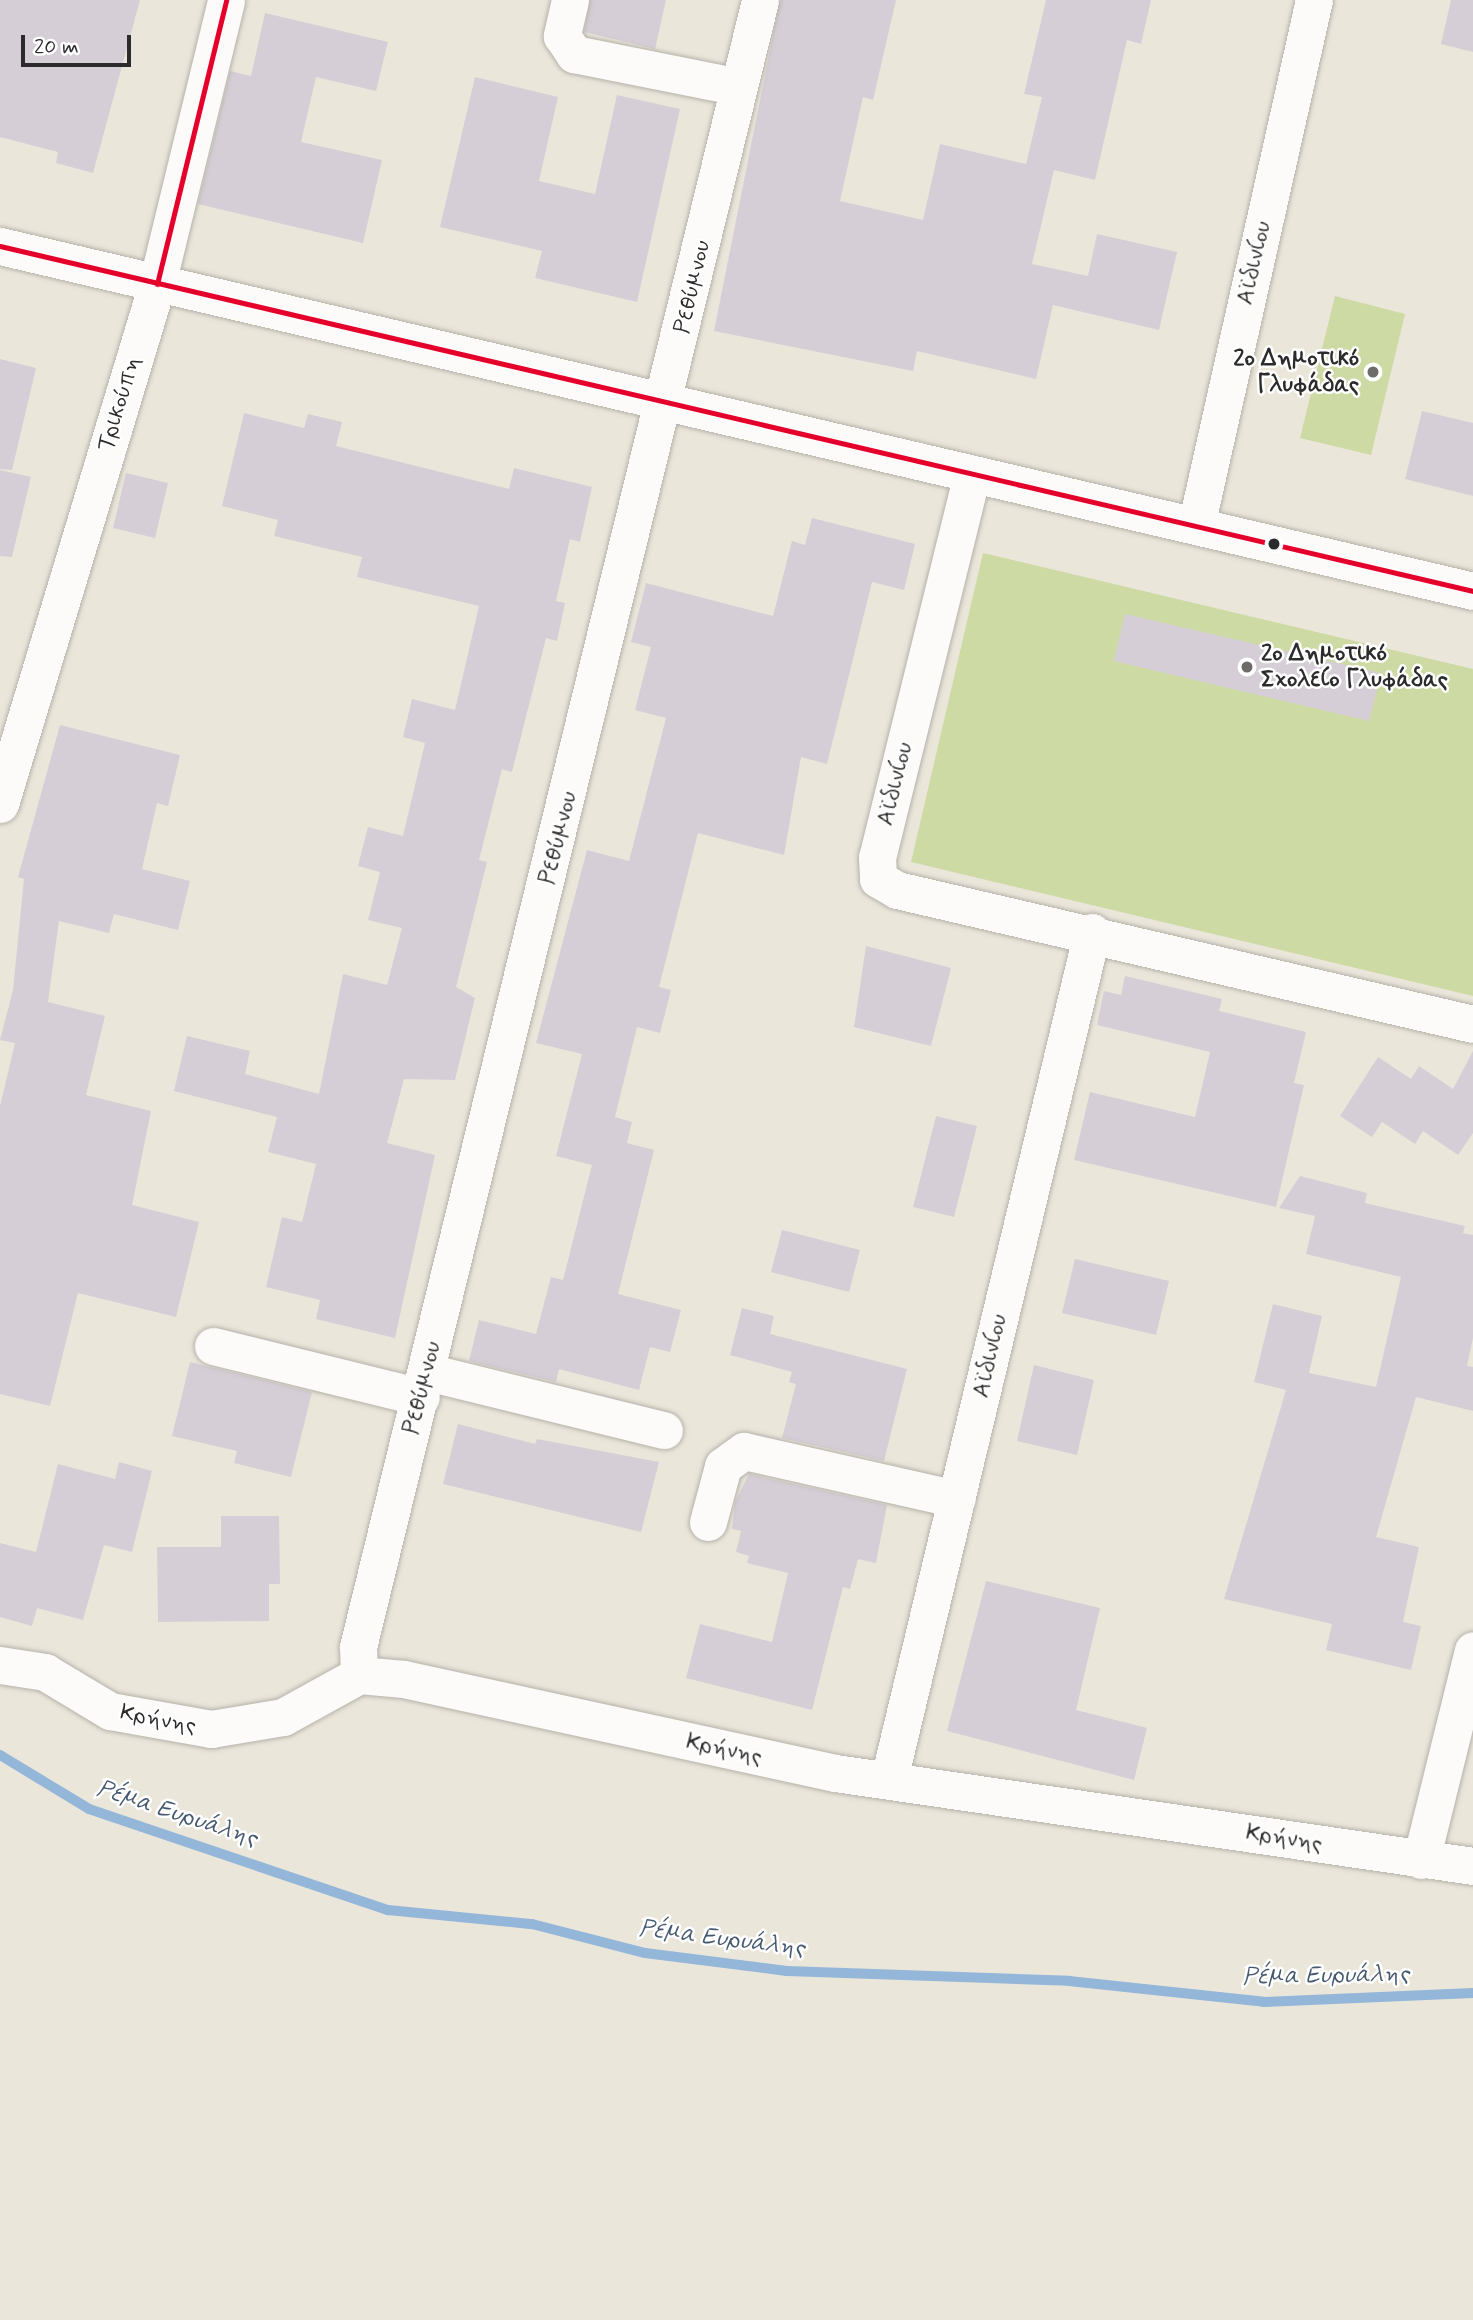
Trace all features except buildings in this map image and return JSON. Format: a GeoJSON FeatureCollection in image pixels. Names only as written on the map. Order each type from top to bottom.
{"type":"FeatureCollection","features":[{"type":"Feature","properties":{"kind":"street","name":"Τρικούπη"},"geometry":{"type":"LineString","coordinates":[[0,804],[157,284],[226,0]]}},
{"type":"Feature","properties":{"kind":"street"},"geometry":{"type":"LineString","coordinates":[[570,0],[562,36],[574,54],[739,87]]}},
{"type":"Feature","properties":{"kind":"street","name":"Ρεθύμνου"},"geometry":{"type":"LineString","coordinates":[[359,1675],[358,1647],[667,402],[760,0]]}},
{"type":"Feature","properties":{"kind":"street","name":"Αϊδινίου"},"geometry":{"type":"LineString","coordinates":[[1196,526],[1314,0]]}},
{"type":"Feature","properties":{"kind":"street"},"geometry":{"type":"LineString","coordinates":[[0,246],[1473,591]]}},
{"type":"Feature","properties":{"kind":"street","name":"Αϊδινίου"},"geometry":{"type":"LineString","coordinates":[[972,474],[877,857],[878,879],[897,890],[1092,932],[1473,1024]]}},
{"type":"Feature","properties":{"kind":"street","name":"Αϊδινίου"},"geometry":{"type":"LineString","coordinates":[[889,1779],[1092,932]]}},
{"type":"Feature","properties":{"kind":"street"},"geometry":{"type":"LineString","coordinates":[[213,1346],[664,1430]]}},
{"type":"Feature","properties":{"kind":"street"},"geometry":{"type":"LineString","coordinates":[[708,1521],[723,1466],[744,1451],[957,1499]]}},
{"type":"Feature","properties":{"kind":"street"},"geometry":{"type":"LineString","coordinates":[[1420,1860],[1473,1650]]}},
{"type":"Feature","properties":{"kind":"street","name":"Κρήνης"},"geometry":{"type":"LineString","coordinates":[[0,1665],[45,1672],[110,1711],[211,1729],[283,1717],[359,1675],[404,1679],[749,1757],[1473,1866]]}},
{"type":"Feature","properties":{"kind":"green space"},"geometry":{"type":"Polygon","coordinates":[[[1335,296],[1405,314],[1371,455],[1300,438],[1335,296]]]}},
{"type":"Feature","properties":{"kind":"green space"},"geometry":{"type":"Polygon","coordinates":[[[983,553],[1473,669],[1473,996],[911,862],[983,553]]]}},
{"type":"Feature","properties":{"kind":"waterway","name":"Ρέμα Ευρυάλης"},"geometry":{"type":"LineString","coordinates":[[0,1755],[89,1809],[388,1910],[532,1924],[645,1953],[787,1971],[1069,1981],[1264,2002],[1473,1993]]}},
{"type":"Feature","properties":{"kind":"transit line"},"geometry":{"type":"LineString","coordinates":[[157,284],[226,0]]}},
{"type":"Feature","properties":{"kind":"transit line"},"geometry":{"type":"LineString","coordinates":[[0,246],[1473,591]]}},
{"type":"Feature","properties":{"kind":"place","name":"2ο Δημοτικό Γλυφάδας"},"geometry":{"type":"Point","coordinates":[1373,372]}},
{"type":"Feature","properties":{"kind":"place","name":"2ο Δημοτικό Σχολείο Γλυφάδας"},"geometry":{"type":"Point","coordinates":[1247,667]}}]}
